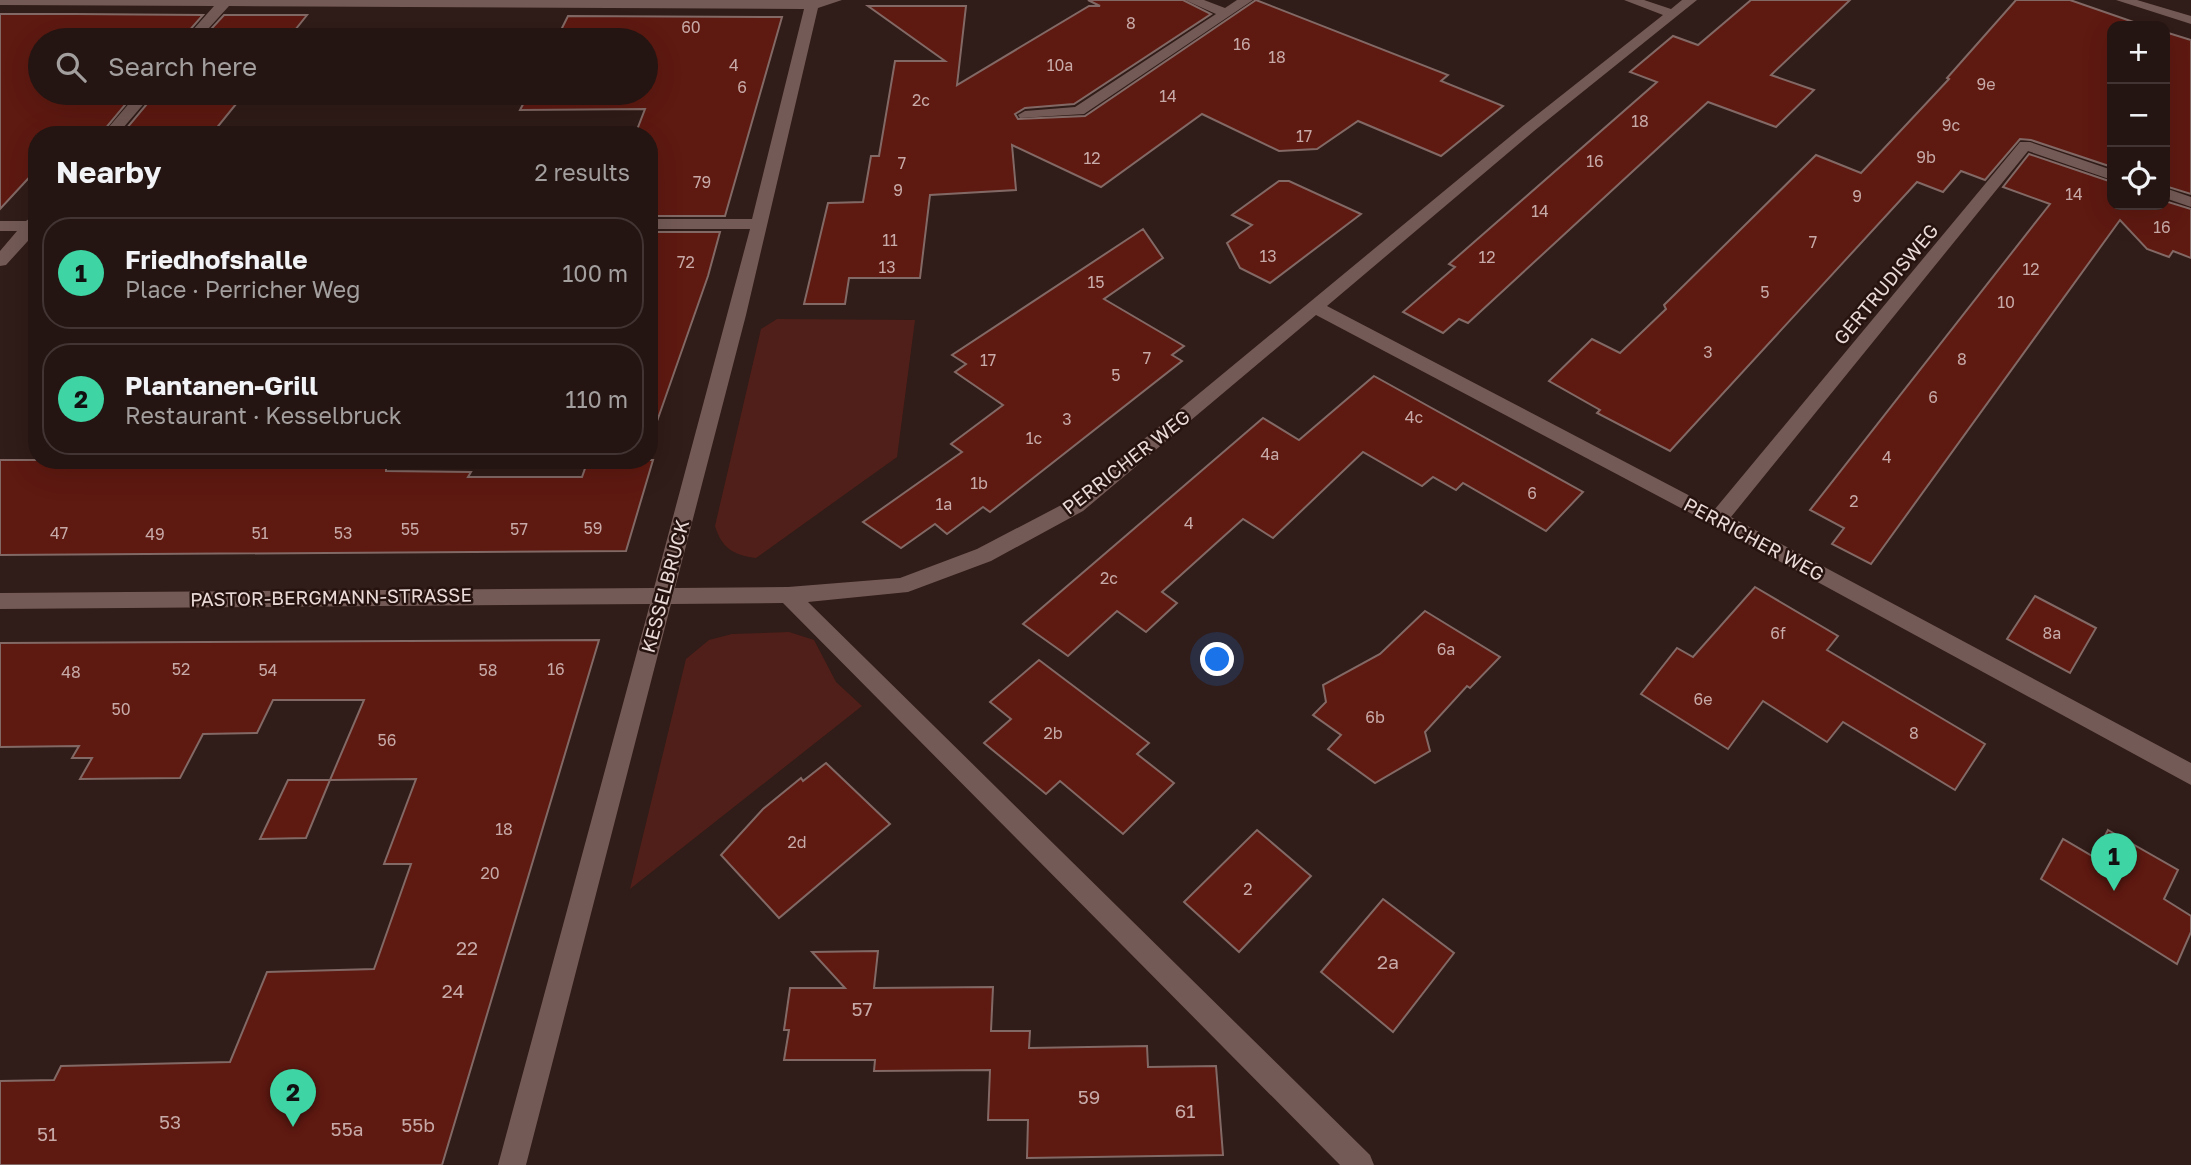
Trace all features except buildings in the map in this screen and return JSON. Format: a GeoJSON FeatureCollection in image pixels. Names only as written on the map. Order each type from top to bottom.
{"type":"FeatureCollection","features":[{"type":"Feature","properties":{"kind":"street"},"geometry":{"type":"LineString","coordinates":[[0,1],[812,5],[835,0]]}},
{"type":"Feature","properties":{"kind":"street"},"geometry":{"type":"LineString","coordinates":[[1192,0],[1226,13]]}},
{"type":"Feature","properties":{"kind":"street"},"geometry":{"type":"LineString","coordinates":[[1025,115],[1079,111],[1246,0]]}},
{"type":"Feature","properties":{"kind":"street"},"geometry":{"type":"LineString","coordinates":[[1631,0],[1673,14]]}},
{"type":"Feature","properties":{"kind":"street","name":"PERRICHER WEG"},"geometry":{"type":"LineString","coordinates":[[663,594],[788,595],[901,586],[984,555],[1076,506],[1529,128],[1690,0]]}},
{"type":"Feature","properties":{"kind":"street"},"geometry":{"type":"LineString","coordinates":[[2123,0],[2191,20]]}},
{"type":"Feature","properties":{"kind":"street"},"geometry":{"type":"LineString","coordinates":[[202,28],[226,1]]}},
{"type":"Feature","properties":{"kind":"street","name":"KESSELBRUCK"},"geometry":{"type":"LineString","coordinates":[[512,1165],[759,224],[812,5]]}},
{"type":"Feature","properties":{"kind":"street"},"geometry":{"type":"LineString","coordinates":[[117,126],[135,105]]}},
{"type":"Feature","properties":{"kind":"street","name":"GERTRUDISWEG"},"geometry":{"type":"LineString","coordinates":[[1718,519],[2025,145],[2107,173]]}},
{"type":"Feature","properties":{"kind":"street"},"geometry":{"type":"LineString","coordinates":[[2170,195],[2191,202]]}},
{"type":"Feature","properties":{"kind":"street"},"geometry":{"type":"LineString","coordinates":[[0,226],[28,224]]}},
{"type":"Feature","properties":{"kind":"street"},"geometry":{"type":"LineString","coordinates":[[658,225],[759,224]]}},
{"type":"Feature","properties":{"kind":"street"},"geometry":{"type":"LineString","coordinates":[[0,261],[28,231]]}},
{"type":"Feature","properties":{"kind":"street","name":"PERRICHER WEG"},"geometry":{"type":"LineString","coordinates":[[1315,307],[1718,519],[2191,775]]}},
{"type":"Feature","properties":{"kind":"street","name":"PASTOR-BERGMANN-STRASSE"},"geometry":{"type":"LineString","coordinates":[[0,601],[663,594]]}},
{"type":"Feature","properties":{"kind":"street"},"geometry":{"type":"LineString","coordinates":[[788,595],[1360,1165]]}},
{"type":"Feature","properties":{"kind":"shaded area"},"geometry":{"type":"Polygon","coordinates":[[[777,319],[915,320],[897,457],[756,558],[730,550],[721,540],[715,526],[761,329],[777,319]]]}},
{"type":"Feature","properties":{"kind":"shaded area"},"geometry":{"type":"Polygon","coordinates":[[[789,632],[814,640],[836,682],[862,706],[630,889],[686,659],[709,640],[732,634],[789,632]]]}},
{"type":"Feature","properties":{"kind":"place","name":"Friedhofshalle"},"geometry":{"type":"Point","coordinates":[2114,891]}},
{"type":"Feature","properties":{"kind":"place","name":"Plantanen-Grill"},"geometry":{"type":"Point","coordinates":[293,1127]}}]}
